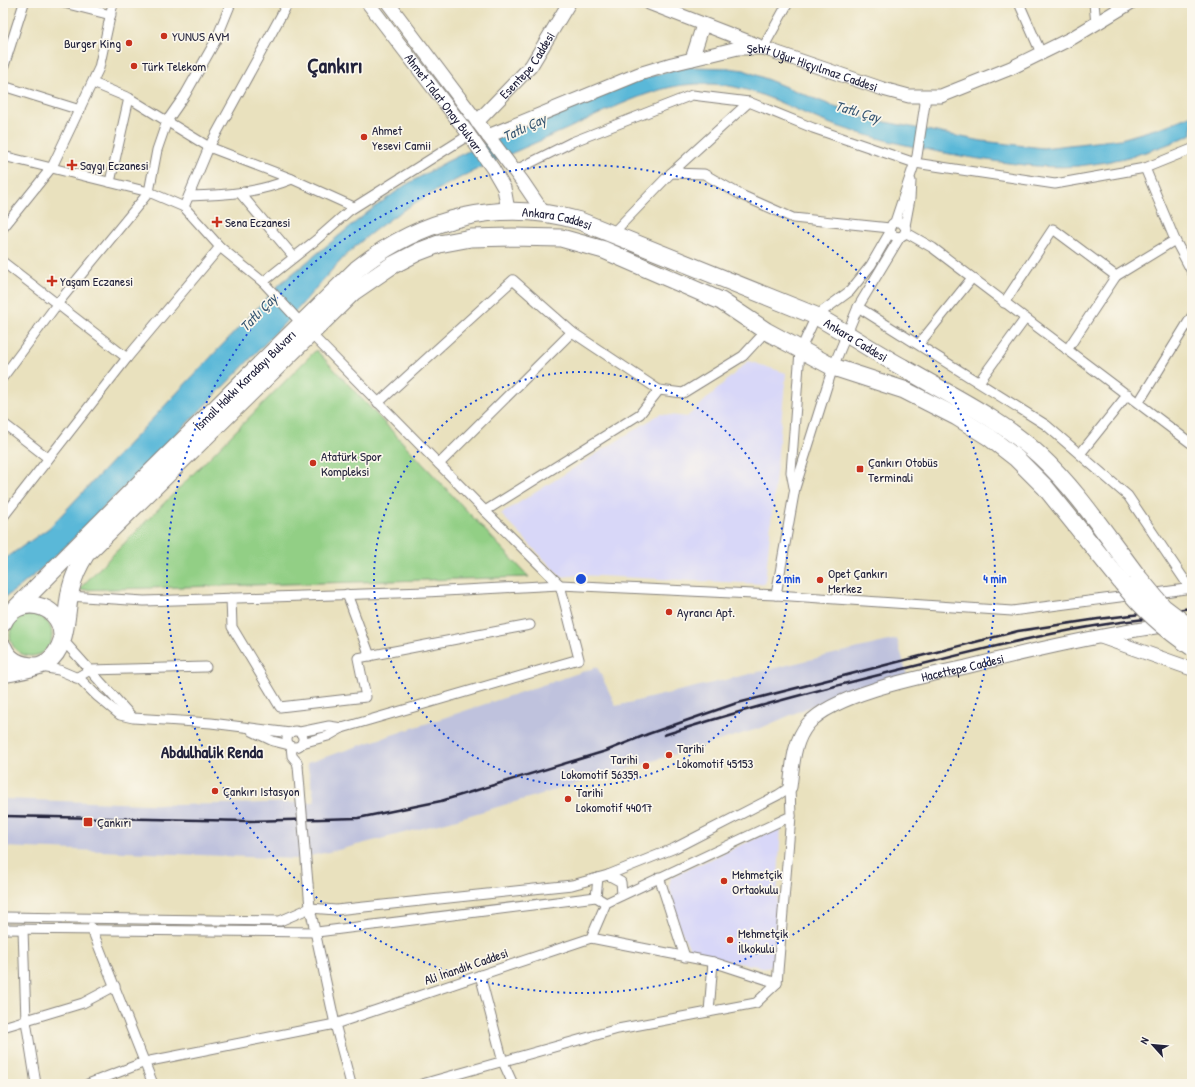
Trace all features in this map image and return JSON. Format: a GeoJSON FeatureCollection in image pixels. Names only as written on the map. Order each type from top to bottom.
{"type":"FeatureCollection","features":[{"type":"Feature","properties":{"kind":"highway","name":"Ankara Caddesi"},"geometry":{"type":"LineString","coordinates":[[508,210],[543,212],[580,221],[816,316],[847,333],[901,367],[976,408],[1032,448],[1073,490],[1130,580]]}},
{"type":"Feature","properties":{"kind":"highway","name":"İsmail Hakkı Karadayı Bulvarı"},"geometry":{"type":"LineString","coordinates":[[7,615],[358,269],[395,243],[444,222],[480,213],[508,210]]}},
{"type":"Feature","properties":{"kind":"highway"},"geometry":{"type":"LineString","coordinates":[[3,674],[38,666],[52,658],[57,652],[62,639],[69,596],[76,571],[86,554],[303,324],[410,255],[453,241],[479,237],[562,238],[604,250],[721,301],[766,331],[833,367],[904,390],[957,417],[1004,448],[1045,486],[1130,580],[1192,629]]}},
{"type":"Feature","properties":{"kind":"highway"},"geometry":{"type":"LineString","coordinates":[[1130,580],[1138,602],[1156,620],[1192,647]]}},
{"type":"Feature","properties":{"kind":"highway"},"geometry":{"type":"LineString","coordinates":[[7,615],[23,605],[38,605],[51,611],[60,623],[62,639]]}},
{"type":"Feature","properties":{"kind":"highway"},"geometry":{"type":"LineString","coordinates":[[3,647],[9,656],[22,665],[38,666]]}},
{"type":"Feature","properties":{"kind":"street"},"geometry":{"type":"LineString","coordinates":[[3,69],[24,3]]}},
{"type":"Feature","properties":{"kind":"street"},"geometry":{"type":"LineString","coordinates":[[64,3],[110,15]]}},
{"type":"Feature","properties":{"kind":"street"},"geometry":{"type":"LineString","coordinates":[[3,228],[52,167],[80,110],[99,68],[113,3]]}},
{"type":"Feature","properties":{"kind":"street"},"geometry":{"type":"LineString","coordinates":[[3,376],[58,303],[149,192],[157,150],[167,121],[186,95],[216,40],[231,3]]}},
{"type":"Feature","properties":{"kind":"street"},"geometry":{"type":"LineString","coordinates":[[184,208],[209,147],[288,3]]}},
{"type":"Feature","properties":{"kind":"street","name":"Ahmet Talat Onay Bulvarı"},"geometry":{"type":"LineString","coordinates":[[368,3],[473,140],[493,169],[504,188],[508,210]]}},
{"type":"Feature","properties":{"kind":"street","name":"Ahmet Talat Onay Bulvarı"},"geometry":{"type":"LineString","coordinates":[[388,3],[511,167]]}},
{"type":"Feature","properties":{"kind":"street","name":"Esentepe Caddesi"},"geometry":{"type":"LineString","coordinates":[[477,122],[532,66],[570,3]]}},
{"type":"Feature","properties":{"kind":"street"},"geometry":{"type":"LineString","coordinates":[[649,3],[763,48],[787,3]]}},
{"type":"Feature","properties":{"kind":"street"},"geometry":{"type":"LineString","coordinates":[[1019,3],[1041,54]]}},
{"type":"Feature","properties":{"kind":"street"},"geometry":{"type":"LineString","coordinates":[[1094,3],[1096,24]]}},
{"type":"Feature","properties":{"kind":"street","name":"Şehit Uğur Hiçyılmaz Caddesi"},"geometry":{"type":"LineString","coordinates":[[488,137],[639,74],[738,48],[763,48],[883,89],[909,96],[941,96],[954,93],[1041,54],[1096,24],[1130,3]]}},
{"type":"Feature","properties":{"kind":"street"},"geometry":{"type":"LineString","coordinates":[[692,59],[703,25]]}},
{"type":"Feature","properties":{"kind":"street"},"geometry":{"type":"LineString","coordinates":[[93,83],[129,98],[209,147],[292,179],[354,207]]}},
{"type":"Feature","properties":{"kind":"street"},"geometry":{"type":"LineString","coordinates":[[3,86],[80,110]]}},
{"type":"Feature","properties":{"kind":"street"},"geometry":{"type":"LineString","coordinates":[[543,212],[511,167],[692,95],[749,102],[813,128],[916,160],[1054,184],[1145,168],[1192,149]]}},
{"type":"Feature","properties":{"kind":"street"},"geometry":{"type":"LineString","coordinates":[[794,488],[791,472],[800,350],[816,316],[850,291],[871,265],[892,227],[916,160],[926,97]]}},
{"type":"Feature","properties":{"kind":"street"},"geometry":{"type":"LineString","coordinates":[[110,182],[129,98]]}},
{"type":"Feature","properties":{"kind":"street"},"geometry":{"type":"LineString","coordinates":[[612,234],[671,173],[749,102]]}},
{"type":"Feature","properties":{"kind":"street"},"geometry":{"type":"LineString","coordinates":[[263,282],[354,207],[473,140]]}},
{"type":"Feature","properties":{"kind":"street"},"geometry":{"type":"LineString","coordinates":[[3,156],[149,192],[184,208],[220,247],[272,291],[378,403],[560,585],[579,659],[342,728],[328,736],[296,747],[273,742],[247,728]]}},
{"type":"Feature","properties":{"kind":"street"},"geometry":{"type":"LineString","coordinates":[[1145,168],[1175,240],[1192,272]]}},
{"type":"Feature","properties":{"kind":"street"},"geometry":{"type":"LineString","coordinates":[[671,173],[704,174],[741,195],[793,218],[892,227],[901,222],[903,232]]}},
{"type":"Feature","properties":{"kind":"street"},"geometry":{"type":"LineString","coordinates":[[776,595],[794,488],[833,367],[858,307],[903,232],[910,199],[912,173]]}},
{"type":"Feature","properties":{"kind":"street"},"geometry":{"type":"LineString","coordinates":[[189,196],[240,193],[268,189],[292,179]]}},
{"type":"Feature","properties":{"kind":"street"},"geometry":{"type":"LineString","coordinates":[[240,193],[294,257]]}},
{"type":"Feature","properties":{"kind":"street"},"geometry":{"type":"LineString","coordinates":[[892,227],[894,236],[903,232]]}},
{"type":"Feature","properties":{"kind":"street"},"geometry":{"type":"LineString","coordinates":[[1004,303],[1052,229],[1116,276]]}},
{"type":"Feature","properties":{"kind":"street"},"geometry":{"type":"LineString","coordinates":[[903,232],[933,248],[1004,303],[1139,402],[1192,444]]}},
{"type":"Feature","properties":{"kind":"street"},"geometry":{"type":"LineString","coordinates":[[1067,350],[1116,276],[1175,240]]}},
{"type":"Feature","properties":{"kind":"street"},"geometry":{"type":"LineString","coordinates":[[3,517],[127,358],[220,247]]}},
{"type":"Feature","properties":{"kind":"street"},"geometry":{"type":"LineString","coordinates":[[3,262],[58,303],[127,358]]}},
{"type":"Feature","properties":{"kind":"street"},"geometry":{"type":"LineString","coordinates":[[918,344],[972,278]]}},
{"type":"Feature","properties":{"kind":"street"},"geometry":{"type":"LineString","coordinates":[[378,403],[513,280],[572,332],[659,390],[683,393],[743,356],[766,331]]}},
{"type":"Feature","properties":{"kind":"street"},"geometry":{"type":"LineString","coordinates":[[69,596],[144,601],[560,585],[776,595],[1012,611],[1191,588],[1128,496],[1046,425],[858,307]]}},
{"type":"Feature","properties":{"kind":"street"},"geometry":{"type":"LineString","coordinates":[[1139,402],[1192,316]]}},
{"type":"Feature","properties":{"kind":"street"},"geometry":{"type":"LineString","coordinates":[[979,382],[1025,318]]}},
{"type":"Feature","properties":{"kind":"street"},"geometry":{"type":"LineString","coordinates":[[439,464],[572,332]]}},
{"type":"Feature","properties":{"kind":"street"},"geometry":{"type":"LineString","coordinates":[[485,511],[640,414],[659,390]]}},
{"type":"Feature","properties":{"kind":"street"},"geometry":{"type":"LineString","coordinates":[[1080,454],[1128,394]]}},
{"type":"Feature","properties":{"kind":"street"},"geometry":{"type":"LineString","coordinates":[[3,423],[48,458]]}},
{"type":"Feature","properties":{"kind":"street"},"geometry":{"type":"LineString","coordinates":[[347,594],[370,656]]}},
{"type":"Feature","properties":{"kind":"street"},"geometry":{"type":"LineString","coordinates":[[231,598],[232,627],[280,707],[366,697],[358,658],[530,625]]}},
{"type":"Feature","properties":{"kind":"street","name":"Hacettepe Caddesi"},"geometry":{"type":"LineString","coordinates":[[790,787],[794,752],[802,733],[818,715],[832,707],[898,683],[1099,636],[1192,622]]}},
{"type":"Feature","properties":{"kind":"street"},"geometry":{"type":"LineString","coordinates":[[1099,636],[1192,669]]}},
{"type":"Feature","properties":{"kind":"street"},"geometry":{"type":"LineString","coordinates":[[62,639],[132,717]]}},
{"type":"Feature","properties":{"kind":"street"},"geometry":{"type":"LineString","coordinates":[[38,666],[59,670],[76,678],[120,715],[211,722],[247,728],[295,733],[329,726],[342,728]]}},
{"type":"Feature","properties":{"kind":"street"},"geometry":{"type":"LineString","coordinates":[[76,678],[90,670],[206,667]]}},
{"type":"Feature","properties":{"kind":"street"},"geometry":{"type":"LineString","coordinates":[[295,733],[303,738],[298,764],[310,908],[317,932],[335,1024],[351,1084]]}},
{"type":"Feature","properties":{"kind":"street"},"geometry":{"type":"LineString","coordinates":[[295,733],[287,738],[292,756],[298,764]]}},
{"type":"Feature","properties":{"kind":"street"},"geometry":{"type":"LineString","coordinates":[[422,1084],[618,1030],[756,1002],[777,983],[791,816],[790,787]]}},
{"type":"Feature","properties":{"kind":"street"},"geometry":{"type":"LineString","coordinates":[[3,917],[280,921],[310,908],[336,910],[495,895],[572,885],[608,875],[675,848],[778,795],[790,787]]}},
{"type":"Feature","properties":{"kind":"street"},"geometry":{"type":"LineString","coordinates":[[777,983],[713,962],[591,938],[606,902],[791,816]]}},
{"type":"Feature","properties":{"kind":"street"},"geometry":{"type":"LineString","coordinates":[[608,875],[621,882],[622,895]]}},
{"type":"Feature","properties":{"kind":"street"},"geometry":{"type":"LineString","coordinates":[[659,877],[685,957]]}},
{"type":"Feature","properties":{"kind":"street"},"geometry":{"type":"LineString","coordinates":[[596,897],[598,878]]}},
{"type":"Feature","properties":{"kind":"street"},"geometry":{"type":"LineString","coordinates":[[3,929],[317,932],[596,897],[606,902]]}},
{"type":"Feature","properties":{"kind":"street"},"geometry":{"type":"LineString","coordinates":[[91,919],[92,931],[153,1084]]}},
{"type":"Feature","properties":{"kind":"street"},"geometry":{"type":"LineString","coordinates":[[23,929],[26,1020],[36,1084]]}},
{"type":"Feature","properties":{"kind":"street","name":"Ali İnandık Caddesi"},"geometry":{"type":"LineString","coordinates":[[88,1084],[145,1062],[335,1024],[591,938]]}},
{"type":"Feature","properties":{"kind":"street"},"geometry":{"type":"LineString","coordinates":[[708,1012],[713,962]]}},
{"type":"Feature","properties":{"kind":"street"},"geometry":{"type":"LineString","coordinates":[[480,975],[503,1062],[512,1084]]}},
{"type":"Feature","properties":{"kind":"street"},"geometry":{"type":"LineString","coordinates":[[3,1028],[84,1003],[115,986]]}},
{"type":"Feature","properties":{"kind":"shaded area"},"geometry":{"type":"Polygon","coordinates":[[[748,361],[786,373],[765,584],[579,575],[561,577],[501,514],[660,414],[687,417],[748,361]]]}},
{"type":"Feature","properties":{"kind":"shaded area"},"geometry":{"type":"Polygon","coordinates":[[[897,639],[907,675],[816,704],[761,728],[450,821],[338,850],[295,859],[3,847],[3,799],[176,805],[315,802],[307,763],[597,667],[616,706],[897,639]]]}},
{"type":"Feature","properties":{"kind":"shaded area","name":"Mehmetçik Ortaokulu"},"geometry":{"type":"Polygon","coordinates":[[[781,827],[773,964],[768,968],[698,956],[691,951],[680,929],[669,885],[671,877],[781,827]]]}},
{"type":"Feature","properties":{"kind":"green space","name":"Atatürk Spor Kompleksi"},"geometry":{"type":"Polygon","coordinates":[[[316,350],[529,577],[78,590],[316,350]]]}},
{"type":"Feature","properties":{"kind":"green space"},"geometry":{"type":"Polygon","coordinates":[[[31,614],[46,620],[52,635],[46,650],[31,656],[16,650],[10,635],[16,620],[31,614]]]}},
{"type":"Feature","properties":{"kind":"water","name":"Tatlı Çay"},"geometry":{"type":"Polygon","coordinates":[[[692,67],[744,70],[860,117],[982,141],[1043,148],[1121,139],[1165,126],[1192,115],[1192,134],[1150,151],[1122,159],[1078,166],[1052,167],[1012,164],[973,158],[883,140],[831,124],[760,94],[725,85],[684,85],[638,97],[462,177],[414,203],[370,234],[345,256],[259,350],[82,530],[35,574],[3,599],[3,560],[49,528],[281,283],[368,212],[404,186],[446,162],[497,137],[639,80],[676,69],[692,67]]]}},
{"type":"Feature","properties":{"kind":"railway"},"geometry":{"type":"LineString","coordinates":[[3,816],[249,821],[358,818],[441,801],[606,751],[648,734],[734,704],[1018,631],[1098,619],[1192,608]]}},
{"type":"Feature","properties":{"kind":"railway"},"geometry":{"type":"LineString","coordinates":[[664,735],[789,698],[1018,641],[1087,627],[1192,615]]}},
{"type":"Feature","properties":{"kind":"place","name":"YUNUS AVM"},"geometry":{"type":"Point","coordinates":[164,36]}},
{"type":"Feature","properties":{"kind":"place","name":"Burger King"},"geometry":{"type":"Point","coordinates":[129,43]}},
{"type":"Feature","properties":{"kind":"place","name":"Türk Telekom"},"geometry":{"type":"Point","coordinates":[134,66]}},
{"type":"Feature","properties":{"kind":"place","name":"Ahmet Yesevi Camii"},"geometry":{"type":"Point","coordinates":[364,137]}},
{"type":"Feature","properties":{"kind":"place","name":"Saygı Eczanesi"},"geometry":{"type":"Point","coordinates":[72,165]}},
{"type":"Feature","properties":{"kind":"place","name":"Sena Eczanesi"},"geometry":{"type":"Point","coordinates":[217,222]}},
{"type":"Feature","properties":{"kind":"place","name":"Yaşam Eczanesi"},"geometry":{"type":"Point","coordinates":[52,281]}},
{"type":"Feature","properties":{"kind":"place","name":"Atatürk Spor Kompleksi"},"geometry":{"type":"Point","coordinates":[313,463]}},
{"type":"Feature","properties":{"kind":"place","name":"Çankırı Otobüs Terminali"},"geometry":{"type":"Point","coordinates":[860,469]}},
{"type":"Feature","properties":{"kind":"place","name":"Opet Çankırı Merkez"},"geometry":{"type":"Point","coordinates":[820,580]}},
{"type":"Feature","properties":{"kind":"place","name":"Ayrancı Apt."},"geometry":{"type":"Point","coordinates":[669,612]}},
{"type":"Feature","properties":{"kind":"place","name":"Tarihi Lokomotif 45153"},"geometry":{"type":"Point","coordinates":[669,755]}},
{"type":"Feature","properties":{"kind":"place","name":"Tarihi Lokomotif 56359"},"geometry":{"type":"Point","coordinates":[646,766]}},
{"type":"Feature","properties":{"kind":"place","name":"Çankırı Istasyon"},"geometry":{"type":"Point","coordinates":[215,791]}},
{"type":"Feature","properties":{"kind":"place","name":"Tarihi Lokomotif 44017"},"geometry":{"type":"Point","coordinates":[568,799]}},
{"type":"Feature","properties":{"kind":"place","name":"Çankırı"},"geometry":{"type":"Point","coordinates":[88,822]}},
{"type":"Feature","properties":{"kind":"place","name":"Mehmetçik Ortaokulu"},"geometry":{"type":"Point","coordinates":[724,881]}},
{"type":"Feature","properties":{"kind":"place","name":"Mehmetçik İlkokulu"},"geometry":{"type":"Point","coordinates":[730,940]}},
{"type":"Feature","properties":{"kind":"district","name":"Çankırı"},"geometry":{"type":"Point","coordinates":[335,65]}},
{"type":"Feature","properties":{"kind":"district","name":"Abdulhalik Renda"},"geometry":{"type":"Point","coordinates":[212,751]}}]}
